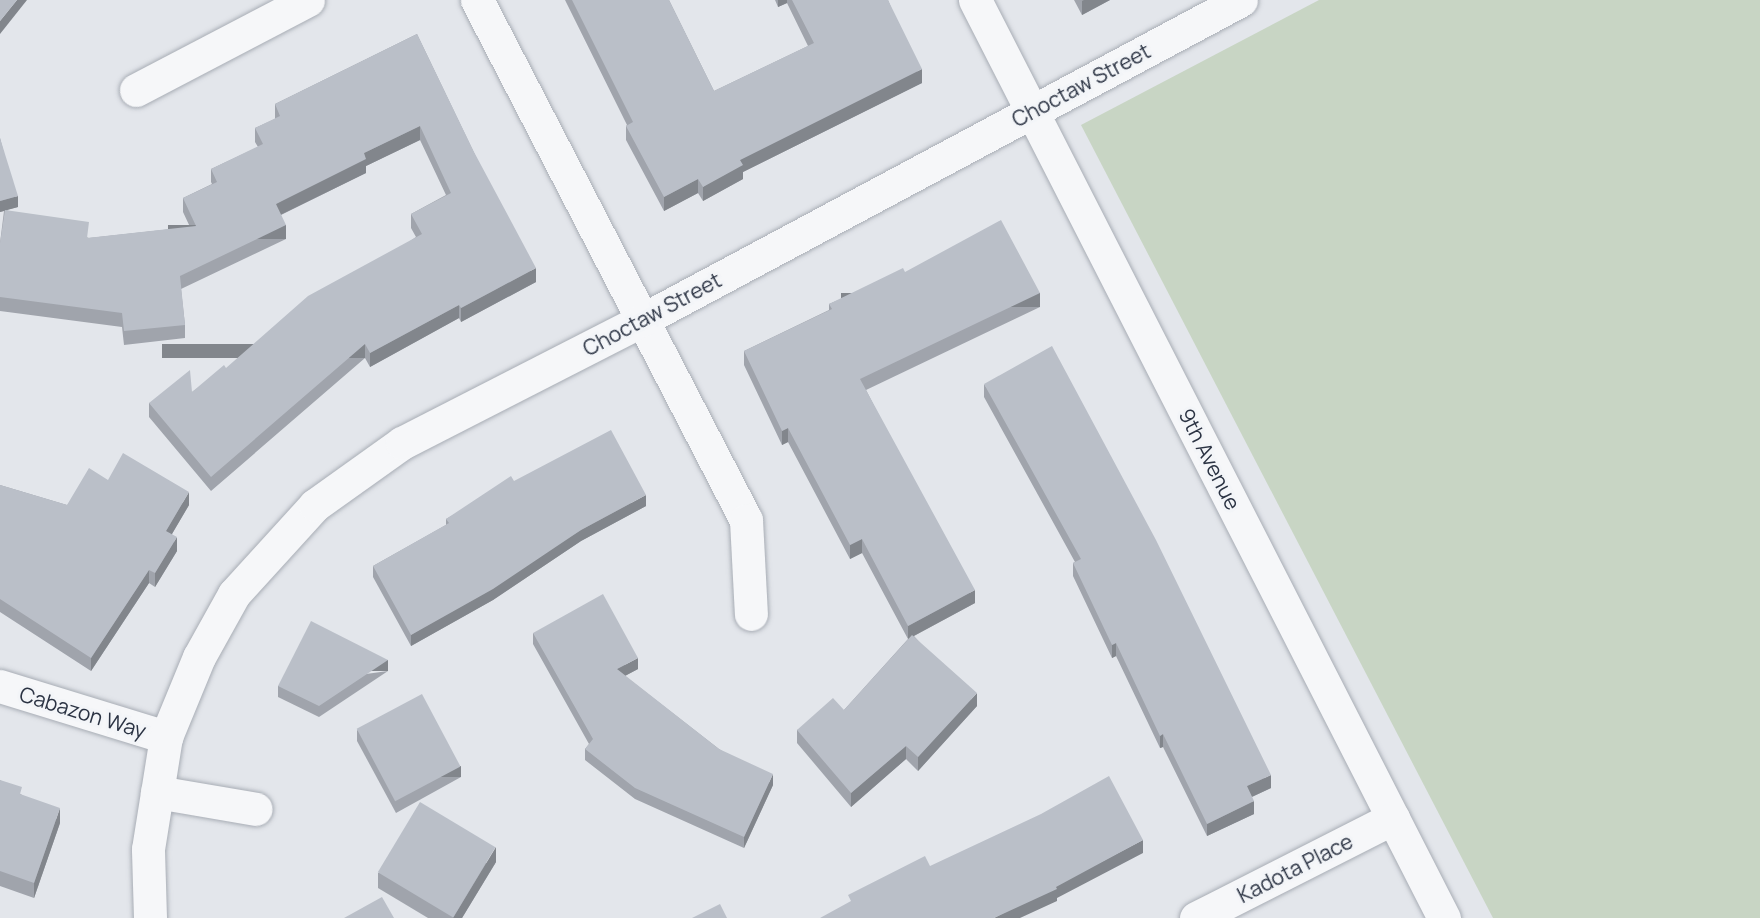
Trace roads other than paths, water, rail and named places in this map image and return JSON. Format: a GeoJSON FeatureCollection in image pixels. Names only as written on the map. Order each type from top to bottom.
{"type":"FeatureCollection","features":[{"type":"Feature","properties":{"kind":"street"},"geometry":{"type":"LineString","coordinates":[[136,90],[308,0]]}},
{"type":"Feature","properties":{"kind":"street"},"geometry":{"type":"LineString","coordinates":[[477,0],[746,520],[751,614]]}},
{"type":"Feature","properties":{"kind":"street","name":"9th Avenue"},"geometry":{"type":"LineString","coordinates":[[975,0],[1444,918]]}},
{"type":"Feature","properties":{"kind":"street","name":"Choctaw Street"},"geometry":{"type":"LineString","coordinates":[[150,918],[148,849],[166,737],[200,657],[234,594],[315,505],[402,443],[642,320],[1241,0]]}},
{"type":"Feature","properties":{"kind":"street","name":"Cabazon Way"},"geometry":{"type":"LineString","coordinates":[[0,686],[166,737]]}},
{"type":"Feature","properties":{"kind":"street"},"geometry":{"type":"LineString","coordinates":[[157,792],[256,809]]}},
{"type":"Feature","properties":{"kind":"street","name":"Kadota Place"},"geometry":{"type":"LineString","coordinates":[[1196,918],[1393,818]]}}]}
